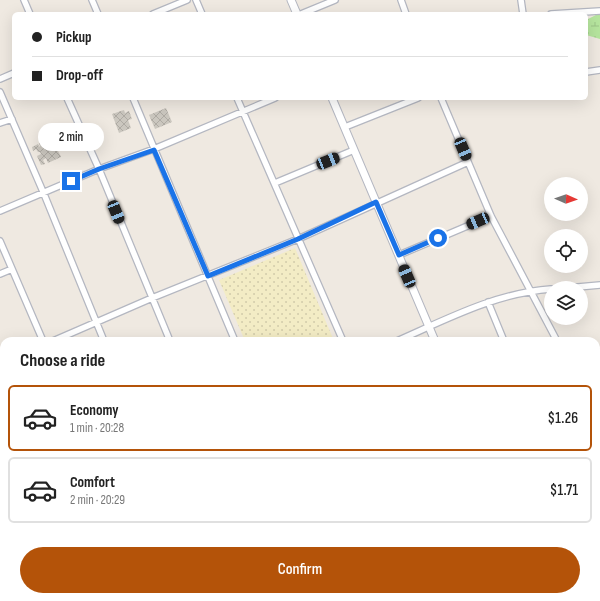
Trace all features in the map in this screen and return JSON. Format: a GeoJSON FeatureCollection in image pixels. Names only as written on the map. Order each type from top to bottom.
{"type":"FeatureCollection","features":[{"type":"Feature","properties":{"kind":"street"},"geometry":{"type":"LineString","coordinates":[[24,0],[29,12]]}},
{"type":"Feature","properties":{"kind":"street"},"geometry":{"type":"LineString","coordinates":[[92,0],[97,12]]}},
{"type":"Feature","properties":{"kind":"street"},"geometry":{"type":"LineString","coordinates":[[159,12],[187,0]]}},
{"type":"Feature","properties":{"kind":"street"},"geometry":{"type":"LineString","coordinates":[[196,0],[201,12]]}},
{"type":"Feature","properties":{"kind":"street"},"geometry":{"type":"LineString","coordinates":[[291,0],[296,12]]}},
{"type":"Feature","properties":{"kind":"street"},"geometry":{"type":"LineString","coordinates":[[306,12],[335,0]]}},
{"type":"Feature","properties":{"kind":"street"},"geometry":{"type":"LineString","coordinates":[[400,0],[405,12]]}},
{"type":"Feature","properties":{"kind":"street"},"geometry":{"type":"LineString","coordinates":[[521,0],[523,12]]}},
{"type":"Feature","properties":{"kind":"street"},"geometry":{"type":"LineString","coordinates":[[584,12],[600,11]]}},
{"type":"Feature","properties":{"kind":"street"},"geometry":{"type":"LineString","coordinates":[[588,72],[600,70]]}},
{"type":"Feature","properties":{"kind":"street"},"geometry":{"type":"LineString","coordinates":[[0,79],[12,74]]}},
{"type":"Feature","properties":{"kind":"street"},"geometry":{"type":"LineString","coordinates":[[0,92],[44,194],[102,337]]}},
{"type":"Feature","properties":{"kind":"street"},"geometry":{"type":"LineString","coordinates":[[68,100],[99,169],[168,337]]}},
{"type":"Feature","properties":{"kind":"street"},"geometry":{"type":"LineString","coordinates":[[134,100],[233,337]]}},
{"type":"Feature","properties":{"kind":"street"},"geometry":{"type":"LineString","coordinates":[[238,100],[341,337]]}},
{"type":"Feature","properties":{"kind":"street"},"geometry":{"type":"LineString","coordinates":[[0,211],[44,194],[99,169],[154,150],[270,100]]}},
{"type":"Feature","properties":{"kind":"street"},"geometry":{"type":"LineString","coordinates":[[333,100],[433,337]]}},
{"type":"Feature","properties":{"kind":"street"},"geometry":{"type":"LineString","coordinates":[[345,127],[413,100]]}},
{"type":"Feature","properties":{"kind":"street"},"geometry":{"type":"LineString","coordinates":[[442,100],[491,216],[556,337]]}},
{"type":"Feature","properties":{"kind":"street"},"geometry":{"type":"LineString","coordinates":[[0,123],[12,119]]}},
{"type":"Feature","properties":{"kind":"street"},"geometry":{"type":"LineString","coordinates":[[275,183],[354,150]]}},
{"type":"Feature","properties":{"kind":"street"},"geometry":{"type":"LineString","coordinates":[[62,337],[152,298],[298,239],[376,202],[468,162]]}},
{"type":"Feature","properties":{"kind":"street"},"geometry":{"type":"LineString","coordinates":[[399,255],[491,216]]}},
{"type":"Feature","properties":{"kind":"street"},"geometry":{"type":"LineString","coordinates":[[0,241],[41,337]]}},
{"type":"Feature","properties":{"kind":"street"},"geometry":{"type":"LineString","coordinates":[[0,274],[12,269]]}},
{"type":"Feature","properties":{"kind":"street"},"geometry":{"type":"LineString","coordinates":[[588,286],[600,285]]}},
{"type":"Feature","properties":{"kind":"street"},"geometry":{"type":"LineString","coordinates":[[406,337],[488,302],[530,291],[544,290]]}},
{"type":"Feature","properties":{"kind":"street"},"geometry":{"type":"LineString","coordinates":[[488,302],[502,337]]}},
{"type":"Feature","properties":{"kind":"green space"},"geometry":{"type":"Polygon","coordinates":[[[600,13],[600,39],[588,36],[588,19],[600,13]]]}},
{"type":"Feature","properties":{"kind":"sand"},"geometry":{"type":"Polygon","coordinates":[[[295,248],[332,337],[243,337],[219,280],[295,248]]]}},
{"type":"Feature","properties":{"kind":"building"},"geometry":{"type":"Polygon","coordinates":[[[166,108],[172,122],[155,129],[149,115],[166,108]]]}},
{"type":"Feature","properties":{"kind":"building"},"geometry":{"type":"Polygon","coordinates":[[[124,110],[125,113],[129,111],[132,119],[128,120],[131,128],[119,133],[112,114],[124,110]]]}},
{"type":"Feature","properties":{"kind":"building"},"geometry":{"type":"Polygon","coordinates":[[[51,137],[61,157],[48,163],[46,158],[43,160],[45,164],[41,165],[37,156],[41,154],[40,152],[36,149],[33,151],[32,147],[38,144],[39,147],[39,143],[51,137]]]}},
{"type":"Feature","properties":{"kind":"route"},"geometry":{"type":"LineString","coordinates":[[71,181],[99,169],[154,150],[208,276],[298,239],[376,202],[399,255],[438,238]]}}]}
